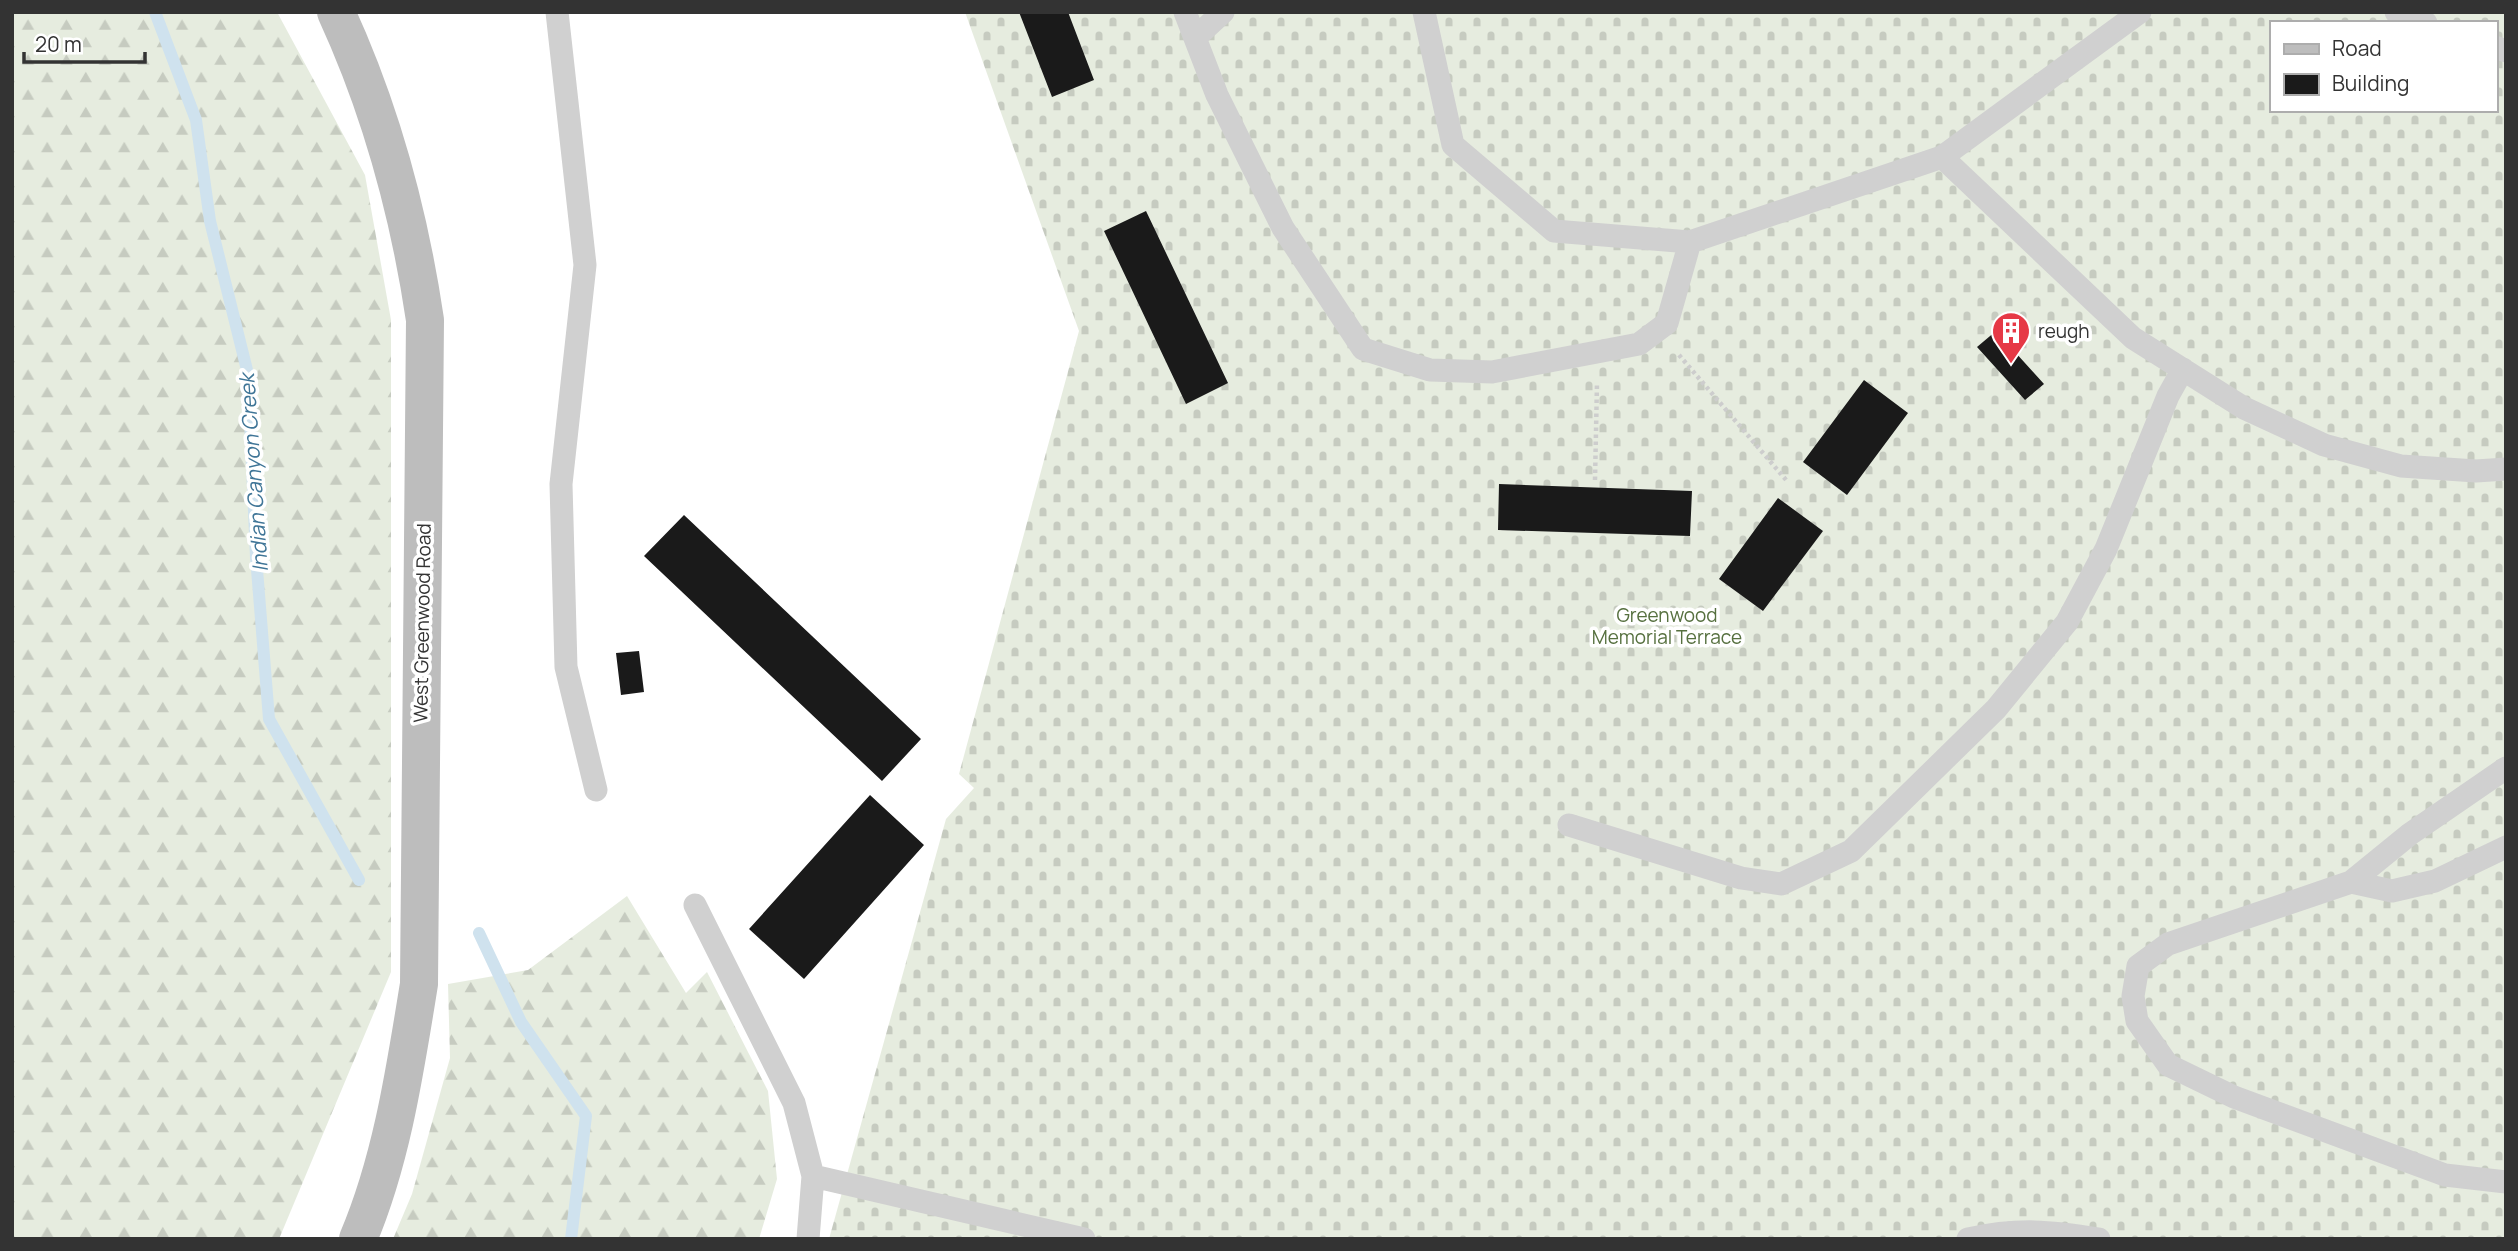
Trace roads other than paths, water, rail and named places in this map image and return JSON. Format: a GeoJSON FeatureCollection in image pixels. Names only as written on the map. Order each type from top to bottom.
{"type":"FeatureCollection","features":[{"type":"Feature","properties":{"kind":"street","name":"West Greenwood Road"},"geometry":{"type":"LineString","coordinates":[[336,12],[391,155],[412,237],[425,320],[419,984],[402,1089],[368,1216],[358,1239]]}},
{"type":"Feature","properties":{"kind":"lane"},"geometry":{"type":"LineString","coordinates":[[557,12],[585,265],[561,484],[566,667],[596,790]]}},
{"type":"Feature","properties":{"kind":"lane"},"geometry":{"type":"LineString","coordinates":[[1185,12],[1217,95],[1283,228],[1363,349],[1430,370],[1492,372],[1639,344],[1667,323],[1689,242]]}},
{"type":"Feature","properties":{"kind":"lane"},"geometry":{"type":"LineString","coordinates":[[1196,37],[1223,12]]}},
{"type":"Feature","properties":{"kind":"lane"},"geometry":{"type":"LineString","coordinates":[[1424,12],[1452,145],[1554,231],[1689,242],[1942,157],[2140,12]]}},
{"type":"Feature","properties":{"kind":"lane"},"geometry":{"type":"LineString","coordinates":[[2396,12],[2421,21]]}},
{"type":"Feature","properties":{"kind":"lane"},"geometry":{"type":"LineString","coordinates":[[1942,157],[2133,338],[2244,408],[2324,445],[2400,466],[2476,471],[2506,469]]}},
{"type":"Feature","properties":{"kind":"lane"},"geometry":{"type":"LineString","coordinates":[[1569,824],[1729,874],[1781,884],[1852,851],[1996,709],[2067,622],[2106,549],[2168,396],[2183,369]]}},
{"type":"Feature","properties":{"kind":"lane"},"geometry":{"type":"LineString","coordinates":[[2506,768],[2410,834],[2351,881],[2168,944],[2138,966],[2133,996],[2137,1021],[2168,1065],[2234,1097],[2445,1175],[2506,1182]]}},
{"type":"Feature","properties":{"kind":"lane"},"geometry":{"type":"LineString","coordinates":[[2351,881],[2392,891],[2424,884],[2506,847]]}},
{"type":"Feature","properties":{"kind":"lane"},"geometry":{"type":"LineString","coordinates":[[695,905],[794,1103],[813,1175],[807,1239]]}},
{"type":"Feature","properties":{"kind":"lane"},"geometry":{"type":"LineString","coordinates":[[813,1175],[1084,1239]]}},
{"type":"Feature","properties":{"kind":"lane"},"geometry":{"type":"LineString","coordinates":[[1968,1239],[2006,1230],[2059,1233],[2099,1239]]}},
{"type":"Feature","properties":{"kind":"waterway","name":"Indian Canyon Creek"},"geometry":{"type":"LineString","coordinates":[[155,12],[196,120],[210,221],[248,374],[256,557],[269,719],[359,880]]}},
{"type":"Feature","properties":{"kind":"waterway","name":"Indian Canyon Creek"},"geometry":{"type":"LineString","coordinates":[[479,933],[521,1022],[586,1116],[571,1239]]}},
{"type":"Feature","properties":{"kind":"place","name":"reugh"},"geometry":{"type":"Point","coordinates":[2011,365]}},
{"type":"Feature","properties":{"kind":"park label","name":"Greenwood Memorial Terrace"},"geometry":{"type":"Point","coordinates":[1667,626]}}]}
